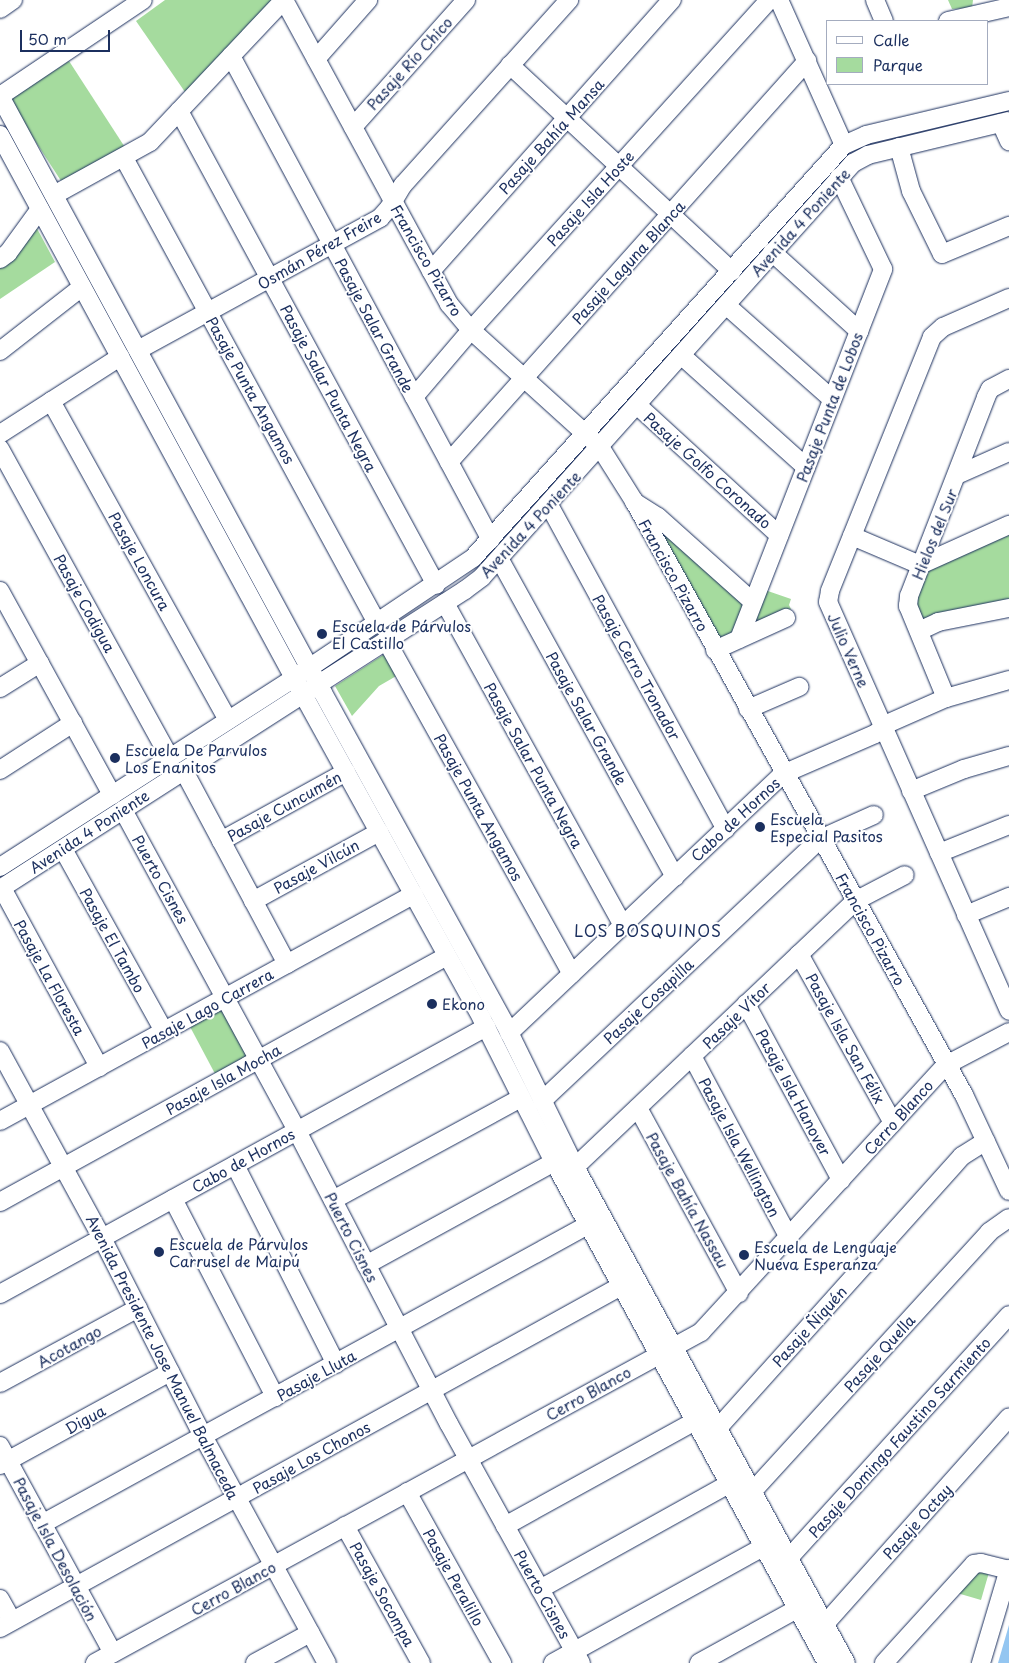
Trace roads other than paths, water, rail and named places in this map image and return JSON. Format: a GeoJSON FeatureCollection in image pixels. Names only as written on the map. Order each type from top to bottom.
{"type":"FeatureCollection","features":[{"type":"Feature","properties":{"kind":"street"},"geometry":{"type":"LineString","coordinates":[[0,9],[13,0]]}},
{"type":"Feature","properties":{"kind":"street"},"geometry":{"type":"LineString","coordinates":[[143,0],[0,96],[318,684],[510,1033],[575,1167],[846,1663]]}},
{"type":"Feature","properties":{"kind":"street"},"geometry":{"type":"LineString","coordinates":[[54,195],[150,142],[284,0]]}},
{"type":"Feature","properties":{"kind":"street","name":"Francisco Pizarro"},"geometry":{"type":"LineString","coordinates":[[284,0],[449,304],[471,330],[600,447],[634,502],[783,774],[946,1065],[986,1141],[1009,1192]]}},
{"type":"Feature","properties":{"kind":"street"},"geometry":{"type":"LineString","coordinates":[[316,58],[368,0]]}},
{"type":"Feature","properties":{"kind":"street","name":"Pasaje Río Chico"},"geometry":{"type":"LineString","coordinates":[[353,127],[466,0]]}},
{"type":"Feature","properties":{"kind":"street","name":"Osmán Pérez Freire"},"geometry":{"type":"LineString","coordinates":[[138,350],[376,222],[393,202],[403,185],[568,0]]}},
{"type":"Feature","properties":{"kind":"street","name":"Pasaje Bahía Mansa"},"geometry":{"type":"LineString","coordinates":[[430,271],[672,0]]}},
{"type":"Feature","properties":{"kind":"street","name":"Pasaje Isla Hoste"},"geometry":{"type":"LineString","coordinates":[[414,397],[471,330],[769,0]]}},
{"type":"Feature","properties":{"kind":"street"},"geometry":{"type":"LineString","coordinates":[[779,0],[844,145]]}},
{"type":"Feature","properties":{"kind":"street"},"geometry":{"type":"LineString","coordinates":[[875,0],[884,20]]}},
{"type":"Feature","properties":{"kind":"street"},"geometry":{"type":"LineString","coordinates":[[950,20],[980,7],[1000,5]]}},
{"type":"Feature","properties":{"kind":"street","name":"Pasaje Salar Grande"},"geometry":{"type":"LineString","coordinates":[[231,56],[491,540]]}},
{"type":"Feature","properties":{"kind":"street","name":"Pasaje Laguna Blanca"},"geometry":{"type":"LineString","coordinates":[[449,462],[807,61]]}},
{"type":"Feature","properties":{"kind":"street"},"geometry":{"type":"LineString","coordinates":[[510,65],[732,271]]}},
{"type":"Feature","properties":{"kind":"street","name":"Avenida 4 Poniente"},"geometry":{"type":"LineString","coordinates":[[0,867],[294,678],[436,585],[473,558],[844,145],[866,135],[1009,101]]}},
{"type":"Feature","properties":{"kind":"street","name":"Pasaje Salar Punta Negra"},"geometry":{"type":"LineString","coordinates":[[180,111],[436,585]]}},
{"type":"Feature","properties":{"kind":"street"},"geometry":{"type":"LineString","coordinates":[[1005,122],[1009,141]]}},
{"type":"Feature","properties":{"kind":"street","name":"Avenida 4 Poniente"},"geometry":{"type":"LineString","coordinates":[[1,888],[474,584],[500,560],[839,177],[859,159],[899,147],[1005,122]]}},
{"type":"Feature","properties":{"kind":"street"},"geometry":{"type":"LineString","coordinates":[[0,135],[7,164],[40,209],[294,678],[486,1027],[554,1162],[826,1663]]}},
{"type":"Feature","properties":{"kind":"street"},"geometry":{"type":"LineString","coordinates":[[899,147],[911,191],[942,254],[1009,226]]}},
{"type":"Feature","properties":{"kind":"street","name":"Pasaje Punta Angamos"},"geometry":{"type":"LineString","coordinates":[[124,158],[377,622]]}},
{"type":"Feature","properties":{"kind":"street","name":"Pasaje Punta de Lobos"},"geometry":{"type":"LineString","coordinates":[[739,639],[883,269],[839,177]]}},
{"type":"Feature","properties":{"kind":"street"},"geometry":{"type":"LineString","coordinates":[[0,259],[8,253],[40,209]]}},
{"type":"Feature","properties":{"kind":"street"},"geometry":{"type":"LineString","coordinates":[[772,252],[859,330]]}},
{"type":"Feature","properties":{"kind":"street"},"geometry":{"type":"LineString","coordinates":[[0,351],[82,287]]}},
{"type":"Feature","properties":{"kind":"street","name":"Julio Verne"},"geometry":{"type":"LineString","coordinates":[[1009,298],[943,327],[934,333],[830,591],[828,602],[1009,1011]]}},
{"type":"Feature","properties":{"kind":"street"},"geometry":{"type":"LineString","coordinates":[[726,304],[832,399]]}},
{"type":"Feature","properties":{"kind":"street"},"geometry":{"type":"LineString","coordinates":[[681,355],[806,467]]}},
{"type":"Feature","properties":{"kind":"street"},"geometry":{"type":"LineString","coordinates":[[0,434],[120,357]]}},
{"type":"Feature","properties":{"kind":"street","name":"Hielos del Sur"},"geometry":{"type":"LineString","coordinates":[[946,698],[908,606],[909,596],[986,397],[990,389],[1009,379]]}},
{"type":"Feature","properties":{"kind":"street","name":"Pasaje Loncura"},"geometry":{"type":"LineString","coordinates":[[51,401],[228,720]]}},
{"type":"Feature","properties":{"kind":"street","name":"Pasaje Golfo Coronado"},"geometry":{"type":"LineString","coordinates":[[637,405],[779,535]]}},
{"type":"Feature","properties":{"kind":"street","name":"Pasaje Codigua"},"geometry":{"type":"LineString","coordinates":[[0,450],[170,758]]}},
{"type":"Feature","properties":{"kind":"street"},"geometry":{"type":"LineString","coordinates":[[957,475],[1009,452]]}},
{"type":"Feature","properties":{"kind":"street"},"geometry":{"type":"LineString","coordinates":[[634,502],[658,517],[753,602]]}},
{"type":"Feature","properties":{"kind":"street","name":"Pasaje Cerro Tronador"},"geometry":{"type":"LineString","coordinates":[[549,505],[726,829]]}},
{"type":"Feature","properties":{"kind":"street"},"geometry":{"type":"LineString","coordinates":[[852,536],[920,565],[1009,525]]}},
{"type":"Feature","properties":{"kind":"street","name":"Pasaje Salar Grande"},"geometry":{"type":"LineString","coordinates":[[500,560],[674,877]]}},
{"type":"Feature","properties":{"kind":"street"},"geometry":{"type":"LineString","coordinates":[[2,599],[40,663],[112,794]]}},
{"type":"Feature","properties":{"kind":"street","name":"Pasaje Salar Punta Negra"},"geometry":{"type":"LineString","coordinates":[[444,603],[623,926]]}},
{"type":"Feature","properties":{"kind":"street"},"geometry":{"type":"LineString","coordinates":[[919,631],[938,622],[1009,608]]}},
{"type":"Feature","properties":{"kind":"street"},"geometry":{"type":"LineString","coordinates":[[715,650],[786,618]]}},
{"type":"Feature","properties":{"kind":"street","name":"Pasaje Punta Angamos"},"geometry":{"type":"LineString","coordinates":[[386,640],[572,974]]}},
{"type":"Feature","properties":{"kind":"street"},"geometry":{"type":"LineString","coordinates":[[0,688],[40,663]]}},
{"type":"Feature","properties":{"kind":"street","name":"Cabo de Hornos"},"geometry":{"type":"LineString","coordinates":[[510,1033],[783,774],[875,734],[883,728],[946,698],[1009,680]]}},
{"type":"Feature","properties":{"kind":"street"},"geometry":{"type":"LineString","coordinates":[[748,709],[799,687]]}},
{"type":"Feature","properties":{"kind":"street"},"geometry":{"type":"LineString","coordinates":[[0,770],[73,724]]}},
{"type":"Feature","properties":{"kind":"street"},"geometry":{"type":"LineString","coordinates":[[911,791],[964,770],[1009,756]]}},
{"type":"Feature","properties":{"kind":"street"},"geometry":{"type":"LineString","coordinates":[[184,771],[287,964]]}},
{"type":"Feature","properties":{"kind":"street","name":"Pasaje Cuncumén"},"geometry":{"type":"LineString","coordinates":[[221,841],[346,772]]}},
{"type":"Feature","properties":{"kind":"street","name":"Puerto Cisnes"},"geometry":{"type":"LineString","coordinates":[[123,810],[297,1131],[468,1458],[578,1657]]}},
{"type":"Feature","properties":{"kind":"street","name":"Pasaje Cosapilla"},"geometry":{"type":"LineString","coordinates":[[542,1101],[820,839],[874,815]]}},
{"type":"Feature","properties":{"kind":"street"},"geometry":{"type":"LineString","coordinates":[[939,853],[1009,825]]}},
{"type":"Feature","properties":{"kind":"street","name":"Pasaje Vilcún"},"geometry":{"type":"LineString","coordinates":[[253,901],[379,832]]}},
{"type":"Feature","properties":{"kind":"street","name":"Pasaje El Tambo"},"geometry":{"type":"LineString","coordinates":[[63,849],[164,1031]]}},
{"type":"Feature","properties":{"kind":"street","name":"Pasaje Vítor"},"geometry":{"type":"LineString","coordinates":[[575,1167],[855,901],[865,894],[905,875]]}},
{"type":"Feature","properties":{"kind":"street","name":"Pasaje La Floresta"},"geometry":{"type":"LineString","coordinates":[[1,888],[99,1067]]}},
{"type":"Feature","properties":{"kind":"street","name":"Pasaje Lago Carrera"},"geometry":{"type":"LineString","coordinates":[[0,1121],[414,894]]}},
{"type":"Feature","properties":{"kind":"street"},"geometry":{"type":"LineString","coordinates":[[966,915],[1009,896]]}},
{"type":"Feature","properties":{"kind":"street","name":"Pasaje Isla San Félix"},"geometry":{"type":"LineString","coordinates":[[800,954],[893,1123]]}},
{"type":"Feature","properties":{"kind":"street","name":"Pasaje Isla Mocha"},"geometry":{"type":"LineString","coordinates":[[0,1202],[447,956]]}},
{"type":"Feature","properties":{"kind":"street","name":"Pasaje Isla Hanover"},"geometry":{"type":"LineString","coordinates":[[746,1004],[841,1180]]}},
{"type":"Feature","properties":{"kind":"street","name":"Cabo de Hornos"},"geometry":{"type":"LineString","coordinates":[[0,1294],[486,1027]]}},
{"type":"Feature","properties":{"kind":"street","name":"Cerro Blanco"},"geometry":{"type":"LineString","coordinates":[[95,1663],[705,1329],[946,1065],[1009,1032]]}},
{"type":"Feature","properties":{"kind":"street","name":"Avenida Presidente Jose Manuel Balmaceda"},"geometry":{"type":"LineString","coordinates":[[0,1051],[102,1238],[202,1436],[327,1663]]}},
{"type":"Feature","properties":{"kind":"street","name":"Pasaje Isla Wellington"},"geometry":{"type":"LineString","coordinates":[[692,1056],[788,1238]]}},
{"type":"Feature","properties":{"kind":"street"},"geometry":{"type":"LineString","coordinates":[[333,1200],[521,1098]]}},
{"type":"Feature","properties":{"kind":"street","name":"Pasaje Bahía Nassau"},"geometry":{"type":"LineString","coordinates":[[638,1108],[738,1292]]}},
{"type":"Feature","properties":{"kind":"street","name":"Pasaje Ñiquén"},"geometry":{"type":"LineString","coordinates":[[718,1428],[962,1156],[986,1141]]}},
{"type":"Feature","properties":{"kind":"street"},"geometry":{"type":"LineString","coordinates":[[366,1265],[554,1162]]}},
{"type":"Feature","properties":{"kind":"street"},"geometry":{"type":"LineString","coordinates":[[235,1165],[336,1364]]}},
{"type":"Feature","properties":{"kind":"street"},"geometry":{"type":"LineString","coordinates":[[173,1198],[275,1397]]}},
{"type":"Feature","properties":{"kind":"street","name":"Pasaje Quella"},"geometry":{"type":"LineString","coordinates":[[752,1492],[989,1232],[1009,1218]]}},
{"type":"Feature","properties":{"kind":"street","name":"Pasaje Lluta"},"geometry":{"type":"LineString","coordinates":[[42,1524],[588,1225]]}},
{"type":"Feature","properties":{"kind":"street","name":"Pasaje Los Chonos"},"geometry":{"type":"LineString","coordinates":[[6,1624],[622,1286]]}},
{"type":"Feature","properties":{"kind":"street","name":"Acotango"},"geometry":{"type":"LineString","coordinates":[[0,1383],[138,1308]]}},
{"type":"Feature","properties":{"kind":"street","name":"Pasaje Domingo Faustino Sarmiento"},"geometry":{"type":"LineString","coordinates":[[788,1559],[1009,1314]]}},
{"type":"Feature","properties":{"kind":"street","name":"Digua"},"geometry":{"type":"LineString","coordinates":[[3,1457],[170,1372]]}},
{"type":"Feature","properties":{"kind":"street","name":"Pasaje Octay"},"geometry":{"type":"LineString","coordinates":[[824,1625],[1009,1417]]}},
{"type":"Feature","properties":{"kind":"street"},"geometry":{"type":"LineString","coordinates":[[505,1526],[695,1421]]}},
{"type":"Feature","properties":{"kind":"street","name":"Pasaje Isla Desolación"},"geometry":{"type":"LineString","coordinates":[[3,1457],[113,1654]]}},
{"type":"Feature","properties":{"kind":"street"},"geometry":{"type":"LineString","coordinates":[[540,1589],[729,1484]]}},
{"type":"Feature","properties":{"kind":"street","name":"Pasaje Peralillo"},"geometry":{"type":"LineString","coordinates":[[407,1492],[502,1663]]}},
{"type":"Feature","properties":{"kind":"street","name":"Pasaje Socompa"},"geometry":{"type":"LineString","coordinates":[[345,1526],[421,1663]]}},
{"type":"Feature","properties":{"kind":"street"},"geometry":{"type":"LineString","coordinates":[[553,1663],[578,1657],[764,1547]]}},
{"type":"Feature","properties":{"kind":"street"},"geometry":{"type":"LineString","coordinates":[[884,1663],[974,1564],[981,1563],[1009,1570],[982,1663]]}},
{"type":"Feature","properties":{"kind":"street"},"geometry":{"type":"LineString","coordinates":[[0,1599],[6,1624]]}},
{"type":"Feature","properties":{"kind":"street"},"geometry":{"type":"LineString","coordinates":[[699,1663],[797,1609]]}},
{"type":"Feature","properties":{"kind":"street"},"geometry":{"type":"LineString","coordinates":[[255,1663],[310,1633]]}},
{"type":"Feature","properties":{"kind":"water"},"geometry":{"type":"Polygon","coordinates":[[[1009,1625],[1009,1663],[998,1663],[1009,1625]]]}},
{"type":"Feature","properties":{"kind":"place","name":"Escuela de Párvulos El Castillo"},"geometry":{"type":"Point","coordinates":[322,634]}},
{"type":"Feature","properties":{"kind":"place","name":"Escuela De Parvulos Los Enanitos"},"geometry":{"type":"Point","coordinates":[115,758]}},
{"type":"Feature","properties":{"kind":"place","name":"Escuela Especial Pasitos"},"geometry":{"type":"Point","coordinates":[760,827]}},
{"type":"Feature","properties":{"kind":"place","name":"Ekono"},"geometry":{"type":"Point","coordinates":[432,1004]}},
{"type":"Feature","properties":{"kind":"place","name":"Escuela de Párvulos Carrusel de Maipú"},"geometry":{"type":"Point","coordinates":[159,1252]}},
{"type":"Feature","properties":{"kind":"place","name":"Escuela de Lenguaje Nueva Esperanza"},"geometry":{"type":"Point","coordinates":[744,1255]}},
{"type":"Feature","properties":{"kind":"district","name":"LOS BOSQUINOS"},"geometry":{"type":"Point","coordinates":[648,930]}}]}
